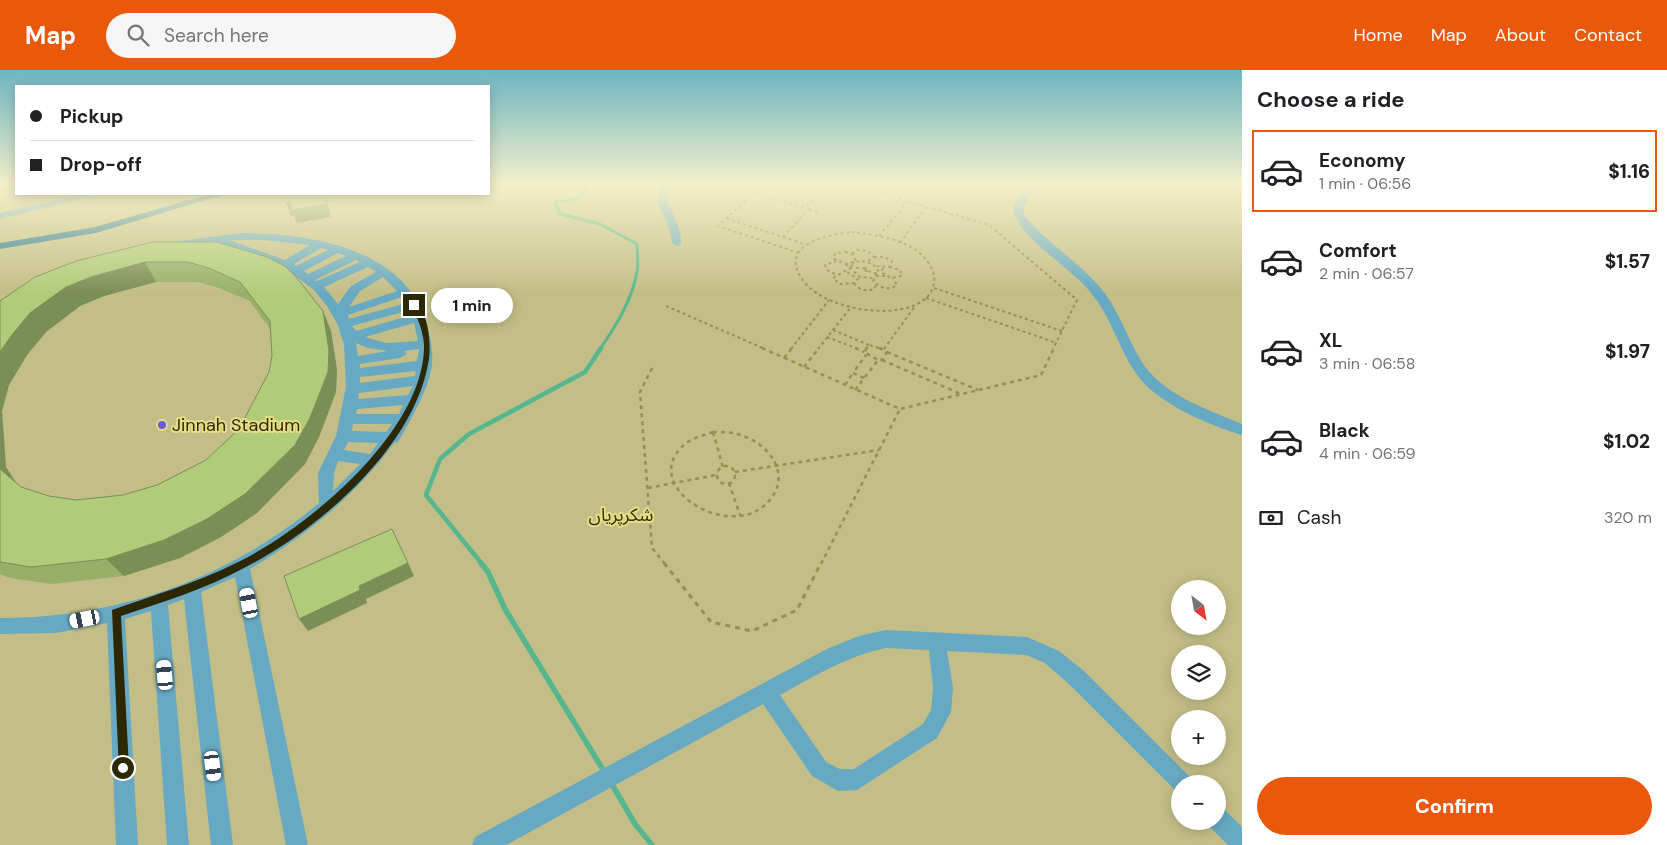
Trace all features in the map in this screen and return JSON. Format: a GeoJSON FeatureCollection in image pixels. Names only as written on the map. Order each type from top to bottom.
{"type":"FeatureCollection","features":[{"type":"Feature","properties":{"kind":"main road"},"geometry":{"type":"LineString","coordinates":[[0,246],[96,230],[126,221]]}},
{"type":"Feature","properties":{"kind":"street"},"geometry":{"type":"LineString","coordinates":[[671,221],[677,243]]}},
{"type":"Feature","properties":{"kind":"street"},"geometry":{"type":"LineString","coordinates":[[1024,221],[1046,247],[1094,288],[1104,302],[1135,363],[1144,376],[1196,409],[1242,430]]}},
{"type":"Feature","properties":{"kind":"street"},"geometry":{"type":"LineString","coordinates":[[259,253],[283,238]]}},
{"type":"Feature","properties":{"kind":"street"},"geometry":{"type":"LineString","coordinates":[[0,626],[54,625],[116,614],[192,588],[241,566],[280,543],[326,508],[375,460],[404,419],[422,380],[427,346],[420,317],[405,292],[385,272],[369,262],[338,249],[283,238],[218,239],[160,247]]}},
{"type":"Feature","properties":{"kind":"street"},"geometry":{"type":"LineString","coordinates":[[218,239],[229,246],[259,253],[286,265],[313,283],[341,320],[349,338],[354,367],[350,405],[343,436],[325,476],[326,508]]}},
{"type":"Feature","properties":{"kind":"street"},"geometry":{"type":"LineString","coordinates":[[286,265],[304,241]]}},
{"type":"Feature","properties":{"kind":"street"},"geometry":{"type":"LineString","coordinates":[[286,265],[320,244]]}},
{"type":"Feature","properties":{"kind":"street"},"geometry":{"type":"LineString","coordinates":[[286,265],[338,249]]}},
{"type":"Feature","properties":{"kind":"street"},"geometry":{"type":"LineString","coordinates":[[313,283],[355,256]]}},
{"type":"Feature","properties":{"kind":"street"},"geometry":{"type":"LineString","coordinates":[[313,283],[369,262]]}},
{"type":"Feature","properties":{"kind":"street"},"geometry":{"type":"LineString","coordinates":[[385,272],[359,286],[344,302],[341,320],[352,336],[375,346],[427,346]]}},
{"type":"Feature","properties":{"kind":"street"},"geometry":{"type":"LineString","coordinates":[[341,320],[405,292]]}},
{"type":"Feature","properties":{"kind":"street"},"geometry":{"type":"LineString","coordinates":[[341,320],[414,305]]}},
{"type":"Feature","properties":{"kind":"street"},"geometry":{"type":"LineString","coordinates":[[349,338],[420,317]]}},
{"type":"Feature","properties":{"kind":"street"},"geometry":{"type":"LineString","coordinates":[[354,367],[427,346]]}},
{"type":"Feature","properties":{"kind":"street"},"geometry":{"type":"LineString","coordinates":[[354,367],[425,365]]}},
{"type":"Feature","properties":{"kind":"street"},"geometry":{"type":"LineString","coordinates":[[352,389],[422,380]]}},
{"type":"Feature","properties":{"kind":"street"},"geometry":{"type":"LineString","coordinates":[[350,405],[413,399]]}},
{"type":"Feature","properties":{"kind":"street"},"geometry":{"type":"LineString","coordinates":[[348,419],[404,419]]}},
{"type":"Feature","properties":{"kind":"street"},"geometry":{"type":"LineString","coordinates":[[343,436],[392,438]]}},
{"type":"Feature","properties":{"kind":"street"},"geometry":{"type":"LineString","coordinates":[[336,455],[375,460]]}},
{"type":"Feature","properties":{"kind":"street"},"geometry":{"type":"LineString","coordinates":[[241,566],[297,845]]}},
{"type":"Feature","properties":{"kind":"street"},"geometry":{"type":"LineString","coordinates":[[192,588],[222,845]]}},
{"type":"Feature","properties":{"kind":"street"},"geometry":{"type":"LineString","coordinates":[[159,600],[178,845]]}},
{"type":"Feature","properties":{"kind":"street"},"geometry":{"type":"LineString","coordinates":[[116,614],[127,845]]}},
{"type":"Feature","properties":{"kind":"street"},"geometry":{"type":"LineString","coordinates":[[483,845],[570,800],[834,655],[859,645],[886,639],[1027,646],[1052,657],[1077,678],[1174,775]]}},
{"type":"Feature","properties":{"kind":"street"},"geometry":{"type":"LineString","coordinates":[[766,692],[819,769],[838,780],[857,780],[930,731],[941,712],[943,688],[937,642]]}},
{"type":"Feature","properties":{"kind":"street"},"geometry":{"type":"LineString","coordinates":[[1226,827],[1242,843]]}},
{"type":"Feature","properties":{"kind":"path"},"geometry":{"type":"LineString","coordinates":[[723,221],[718,226],[799,253]]}},
{"type":"Feature","properties":{"kind":"path"},"geometry":{"type":"LineString","coordinates":[[736,221],[807,245]]}},
{"type":"Feature","properties":{"kind":"path"},"geometry":{"type":"LineString","coordinates":[[783,237],[798,221]]}},
{"type":"Feature","properties":{"kind":"path"},"geometry":{"type":"LineString","coordinates":[[879,236],[891,221]]}},
{"type":"Feature","properties":{"kind":"path"},"geometry":{"type":"LineString","coordinates":[[900,243],[916,221]]}},
{"type":"Feature","properties":{"kind":"path"},"geometry":{"type":"LineString","coordinates":[[666,306],[900,409],[1041,375],[1077,300],[989,225],[976,221]]}},
{"type":"Feature","properties":{"kind":"path"},"geometry":{"type":"LineString","coordinates":[[851,232],[879,236],[913,249],[927,260],[934,272],[934,288],[926,298],[916,305],[897,310],[874,311],[851,307],[829,300],[810,288],[799,275],[796,262],[799,253],[812,240],[830,234],[851,232]]}},
{"type":"Feature","properties":{"kind":"path"},"geometry":{"type":"LineString","coordinates":[[852,254],[854,251],[861,250],[872,253],[874,257],[887,258],[892,261],[890,267]]}},
{"type":"Feature","properties":{"kind":"path"},"geometry":{"type":"LineString","coordinates":[[836,261],[833,257],[835,253],[845,252],[852,254],[856,260],[870,262],[875,266],[897,268],[902,274],[900,277],[893,278],[885,276],[859,278],[847,272],[837,274],[830,272],[825,265],[836,261],[878,274]]}},
{"type":"Feature","properties":{"kind":"path"},"geometry":{"type":"LineString","coordinates":[[854,284],[874,257]]}},
{"type":"Feature","properties":{"kind":"path"},"geometry":{"type":"LineString","coordinates":[[847,272],[856,260]]}},
{"type":"Feature","properties":{"kind":"path"},"geometry":{"type":"LineString","coordinates":[[846,264],[851,266],[865,262]]}},
{"type":"Feature","properties":{"kind":"path"},"geometry":{"type":"LineString","coordinates":[[851,266],[854,275]]}},
{"type":"Feature","properties":{"kind":"path"},"geometry":{"type":"LineString","coordinates":[[875,266],[878,274]]}},
{"type":"Feature","properties":{"kind":"path"},"geometry":{"type":"LineString","coordinates":[[883,268],[881,272],[885,276]]}},
{"type":"Feature","properties":{"kind":"path"},"geometry":{"type":"LineString","coordinates":[[837,274],[833,278],[845,285],[854,284],[865,290],[874,289],[876,285]]}},
{"type":"Feature","properties":{"kind":"path"},"geometry":{"type":"LineString","coordinates":[[873,281],[878,274]]}},
{"type":"Feature","properties":{"kind":"path"},"geometry":{"type":"LineString","coordinates":[[866,278],[878,286],[889,289],[897,285],[893,278]]}},
{"type":"Feature","properties":{"kind":"path"},"geometry":{"type":"LineString","coordinates":[[934,288],[1062,331]]}},
{"type":"Feature","properties":{"kind":"path"},"geometry":{"type":"LineString","coordinates":[[926,298],[1057,342]]}},
{"type":"Feature","properties":{"kind":"path"},"geometry":{"type":"LineString","coordinates":[[784,358],[829,300]]}},
{"type":"Feature","properties":{"kind":"path"},"geometry":{"type":"LineString","coordinates":[[856,390],[880,360],[916,305]]}},
{"type":"Feature","properties":{"kind":"path"},"geometry":{"type":"LineString","coordinates":[[804,367],[851,307]]}},
{"type":"Feature","properties":{"kind":"path"},"geometry":{"type":"LineString","coordinates":[[833,330],[978,390]]}},
{"type":"Feature","properties":{"kind":"path"},"geometry":{"type":"LineString","coordinates":[[827,337],[962,394]]}},
{"type":"Feature","properties":{"kind":"path"},"geometry":{"type":"LineString","coordinates":[[845,385],[854,373],[869,345]]}},
{"type":"Feature","properties":{"kind":"path"},"geometry":{"type":"LineString","coordinates":[[652,368],[640,392],[652,548],[711,622],[752,632],[797,610],[900,409]]}},
{"type":"Feature","properties":{"kind":"path"},"geometry":{"type":"LineString","coordinates":[[854,373],[864,378]]}},
{"type":"Feature","properties":{"kind":"path"},"geometry":{"type":"LineString","coordinates":[[713,432],[723,467]]}},
{"type":"Feature","properties":{"kind":"path"},"geometry":{"type":"LineString","coordinates":[[713,432],[729,432],[752,440],[770,453],[778,465],[778,491],[770,502],[757,511],[724,516],[707,512],[692,505],[680,495],[672,484],[670,469],[673,455],[682,444],[696,436],[713,432]]}},
{"type":"Feature","properties":{"kind":"path"},"geometry":{"type":"LineString","coordinates":[[716,476],[718,469],[723,467],[735,472],[880,450]]}},
{"type":"Feature","properties":{"kind":"path"},"geometry":{"type":"LineString","coordinates":[[716,476],[721,482],[729,483],[735,480],[735,472]]}},
{"type":"Feature","properties":{"kind":"path"},"geometry":{"type":"LineString","coordinates":[[648,488],[716,476]]}},
{"type":"Feature","properties":{"kind":"path"},"geometry":{"type":"LineString","coordinates":[[729,483],[740,515]]}},
{"type":"Feature","properties":{"kind":"green space","name":"شکرپریاں"},"geometry":{"type":"Polygon","coordinates":[[[0,221],[1242,221],[1242,845],[0,845],[0,221]]]}},
{"type":"Feature","properties":{"kind":"building"},"geometry":{"type":"Polygon","coordinates":[[[153,242],[217,242],[267,257],[285,266],[297,278],[323,311],[329,351],[328,372],[310,418],[295,445],[245,494],[207,519],[164,540],[106,559],[31,567],[0,562],[0,469],[21,487],[49,496],[76,500],[123,495],[157,485],[206,460],[239,429],[269,372],[272,356],[270,321],[240,282],[209,268],[188,262],[145,262],[91,277],[66,287],[30,313],[0,352],[0,301],[35,277],[76,261],[153,242]]]}},
{"type":"Feature","properties":{"kind":"building"},"geometry":{"type":"Polygon","coordinates":[[[392,529],[408,563],[359,586],[360,590],[299,619],[284,576],[392,529]]]}},
{"type":"Feature","properties":{"kind":"waterway"},"geometry":{"type":"LineString","coordinates":[[589,221],[600,224],[637,244],[638,269],[635,282],[627,303],[600,349]]}},
{"type":"Feature","properties":{"kind":"waterway"},"geometry":{"type":"LineString","coordinates":[[482,564],[426,495],[440,459],[469,434],[585,372],[601,348]]}},
{"type":"Feature","properties":{"kind":"waterway"},"geometry":{"type":"LineString","coordinates":[[481,563],[488,572],[505,609],[605,773]]}},
{"type":"Feature","properties":{"kind":"waterway"},"geometry":{"type":"LineString","coordinates":[[610,781],[635,824],[652,845]]}},
{"type":"Feature","properties":{"kind":"place","name":"Jinnah Stadium"},"geometry":{"type":"Point","coordinates":[162,425]}},
{"type":"Feature","properties":{"kind":"route"},"geometry":{"type":"LineString","coordinates":[[123,768],[116,614],[192,588],[241,566],[280,543],[326,508],[375,460],[404,419],[422,380],[427,344],[425,331],[414,305]]}}]}
